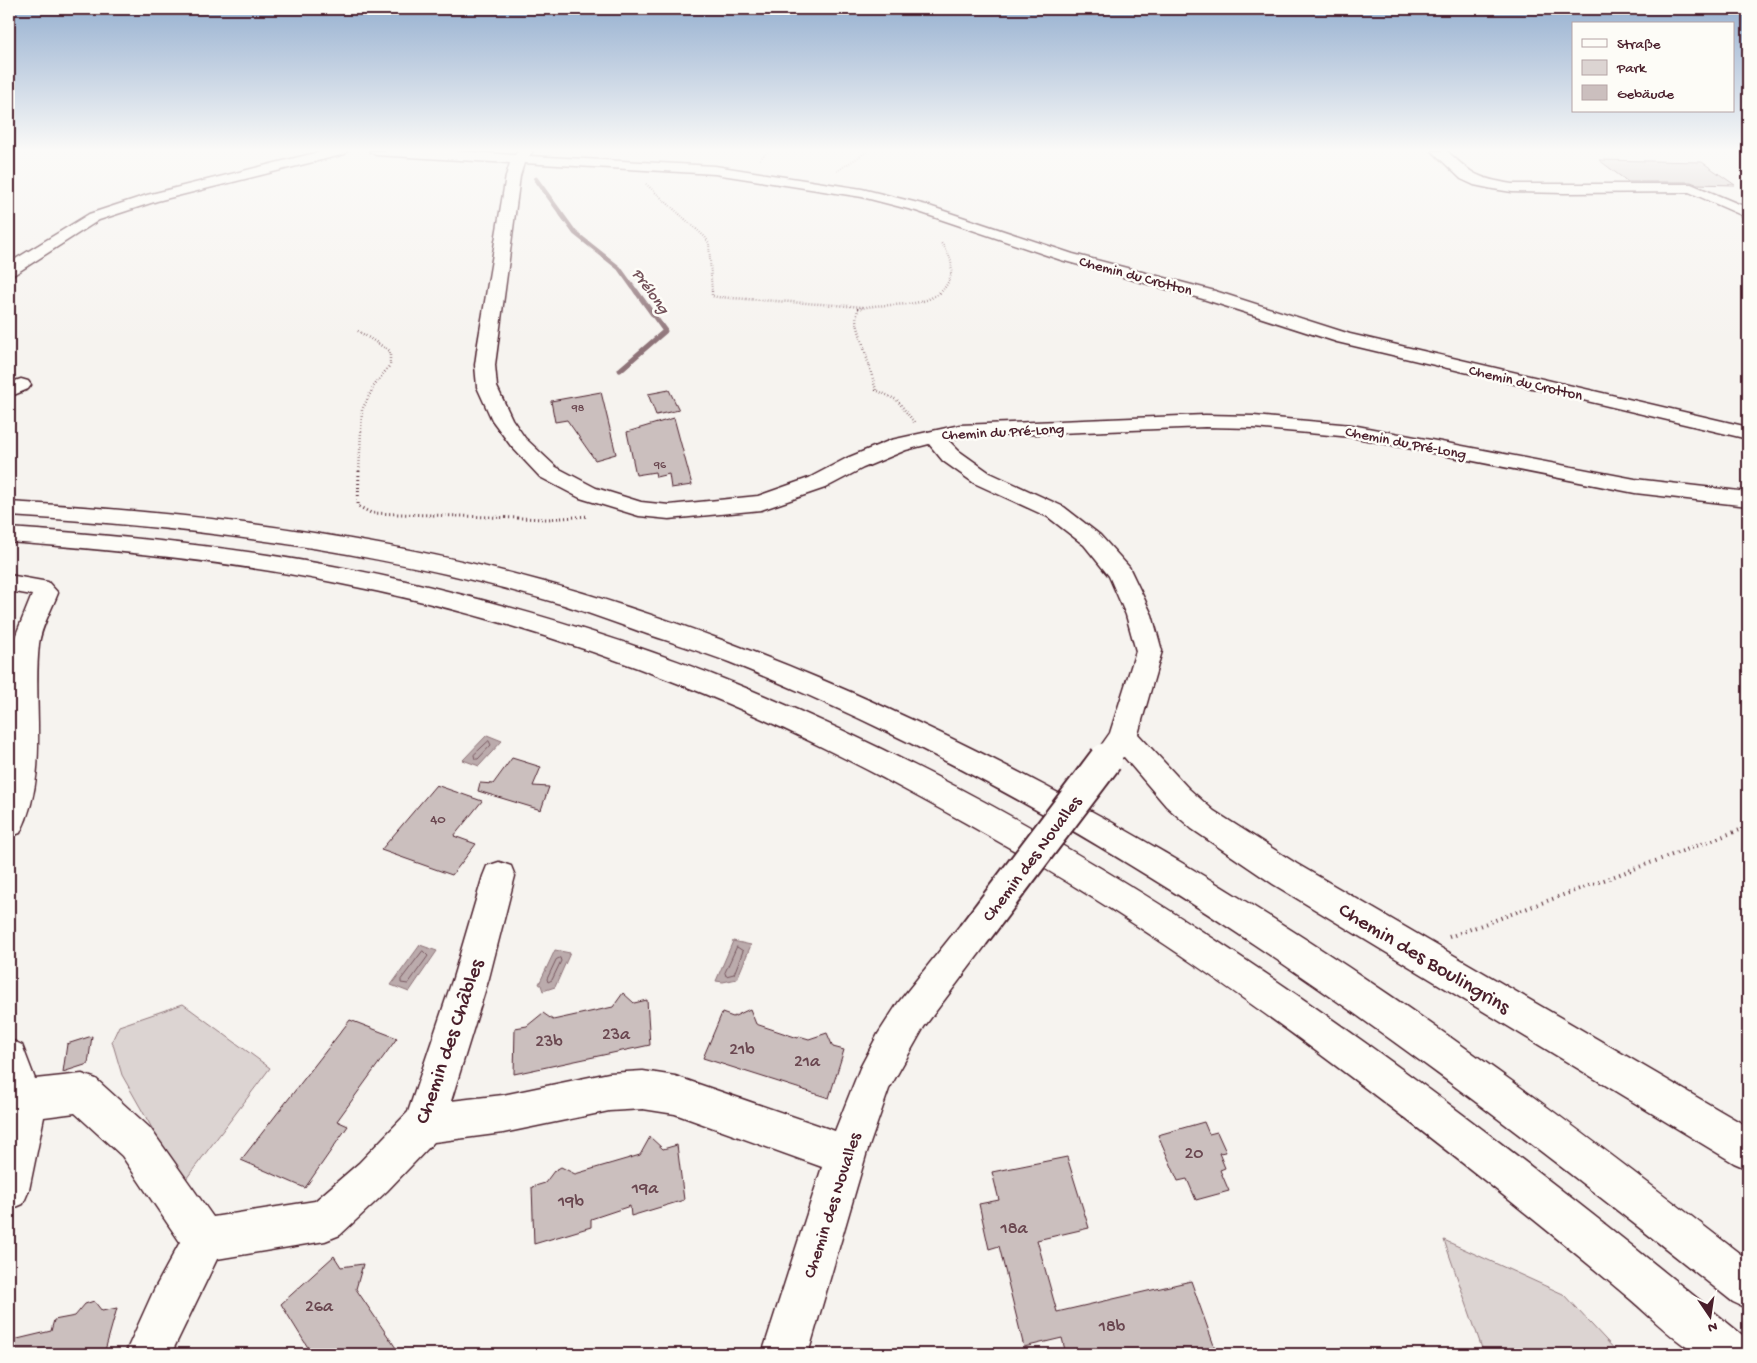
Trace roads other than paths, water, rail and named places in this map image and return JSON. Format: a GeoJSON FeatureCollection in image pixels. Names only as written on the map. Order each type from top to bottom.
{"type":"FeatureCollection","features":[{"type":"Feature","properties":{"kind":"main road"},"geometry":{"type":"LineString","coordinates":[[9,270],[94,217],[101,215]]}},
{"type":"Feature","properties":{"kind":"main road","name":"Chemin du Pré-Long"},"geometry":{"type":"LineString","coordinates":[[507,215],[493,296],[485,365],[487,387],[502,420],[518,442],[548,472],[588,493],[639,509],[669,512],[761,503],[817,483],[855,463],[892,447],[960,431],[1205,421],[1304,425],[1352,431],[1635,486],[1748,499]]}},
{"type":"Feature","properties":{"kind":"main road","name":"Chemin du Crotton"},"geometry":{"type":"LineString","coordinates":[[940,215],[1075,259],[1209,295],[1344,338],[1748,433]]}},
{"type":"Feature","properties":{"kind":"main road","name":"Chemin des Novalles"},"geometry":{"type":"LineString","coordinates":[[785,1354],[846,1155],[873,1081],[911,1015],[1114,748],[1149,651],[1139,615],[1120,573],[1092,540],[1056,512],[982,478],[951,456],[933,436]]}},
{"type":"Feature","properties":{"kind":"main road"},"geometry":{"type":"LineString","coordinates":[[9,509],[126,517],[246,530],[359,547],[459,569],[570,598],[637,620],[738,656],[843,699],[968,760],[1046,801],[1117,841],[1278,941],[1466,1072],[1679,1232],[1748,1287]]}},
{"type":"Feature","properties":{"kind":"main road"},"geometry":{"type":"LineString","coordinates":[[9,535],[220,555],[332,574],[442,598],[555,630],[654,664],[713,686],[817,732],[942,794],[1019,837],[1092,880],[1251,983],[1436,1118],[1533,1193],[1730,1354]]}},
{"type":"Feature","properties":{"kind":"main road"},"geometry":{"type":"LineString","coordinates":[[9,583],[40,588],[45,593],[26,642],[22,775],[9,824]]}},
{"type":"Feature","properties":{"kind":"main road","name":"Chemin des Boulingrins"},"geometry":{"type":"LineString","coordinates":[[1114,748],[1177,797],[1203,820],[1284,874],[1748,1149]]}},
{"type":"Feature","properties":{"kind":"main road","name":"Chemin des Châbles"},"geometry":{"type":"LineString","coordinates":[[204,1240],[325,1220],[374,1177],[424,1124],[472,978],[499,876]]}},
{"type":"Feature","properties":{"kind":"main road"},"geometry":{"type":"LineString","coordinates":[[9,1058],[16,1100],[25,1117],[9,1190]]}},
{"type":"Feature","properties":{"kind":"main road"},"geometry":{"type":"LineString","coordinates":[[424,1124],[504,1114],[609,1092],[643,1090],[675,1095],[846,1155]]}},
{"type":"Feature","properties":{"kind":"main road"},"geometry":{"type":"LineString","coordinates":[[16,1100],[82,1093],[136,1142],[204,1240],[148,1354]]}},
{"type":"Feature","properties":{"kind":"water"},"geometry":{"type":"Polygon","coordinates":[[[487,735],[502,741],[479,766],[463,760],[487,735]]]}},
{"type":"Feature","properties":{"kind":"water"},"geometry":{"type":"Polygon","coordinates":[[[733,941],[751,945],[737,979],[723,982],[716,981],[733,941]]]}},
{"type":"Feature","properties":{"kind":"water"},"geometry":{"type":"Polygon","coordinates":[[[420,945],[437,951],[409,992],[391,985],[420,945]]]}},
{"type":"Feature","properties":{"kind":"water"},"geometry":{"type":"Polygon","coordinates":[[[555,950],[570,953],[555,987],[543,991],[539,984],[555,950]]]}},
{"type":"Feature","properties":{"kind":"waterway","name":"Prélong"},"geometry":{"type":"LineString","coordinates":[[562,215],[575,233],[619,268],[637,293]]}},
{"type":"Feature","properties":{"kind":"waterway","name":"Prélong"},"geometry":{"type":"LineString","coordinates":[[620,370],[665,331],[636,291]]}}]}
